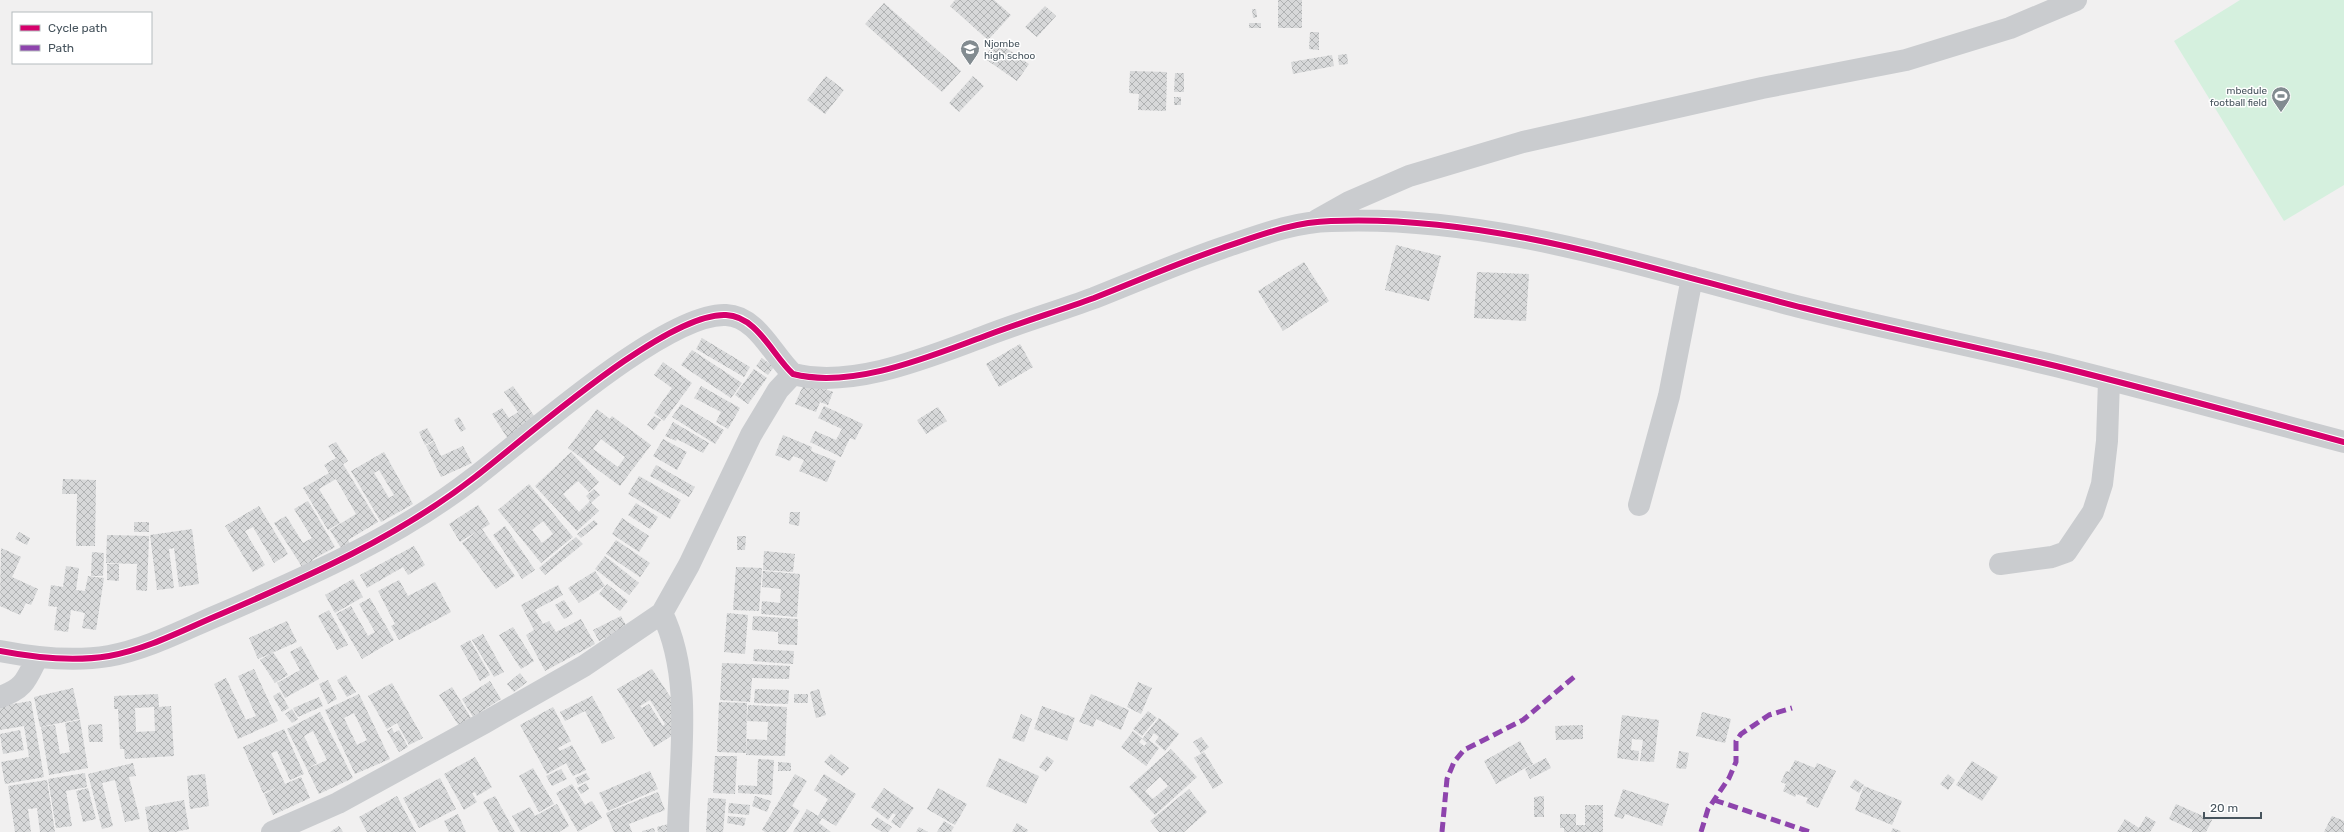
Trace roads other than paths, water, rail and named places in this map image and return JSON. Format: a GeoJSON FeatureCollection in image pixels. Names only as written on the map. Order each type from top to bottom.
{"type":"FeatureCollection","features":[{"type":"Feature","properties":{"kind":"street"},"geometry":{"type":"LineString","coordinates":[[1314,221],[1349,202],[1409,176],[1523,142],[1762,88],[1906,60],[2010,28],[2076,0]]}},
{"type":"Feature","properties":{"kind":"street"},"geometry":{"type":"LineString","coordinates":[[0,651],[37,658],[82,658],[109,656],[144,646],[345,559],[374,543],[472,480],[587,389],[650,344],[709,316],[730,315],[749,324],[793,374],[826,378],[903,366],[1093,298],[1258,234],[1314,221],[1368,220],[1459,226],[1575,249],[1802,307],[2110,380],[2344,442]]}},
{"type":"Feature","properties":{"kind":"street"},"geometry":{"type":"LineString","coordinates":[[1640,505],[1669,396],[1692,278]]}},
{"type":"Feature","properties":{"kind":"street"},"geometry":{"type":"LineString","coordinates":[[272,832],[338,803],[484,723],[584,666],[662,612],[689,565],[751,435],[778,390],[793,374]]}},
{"type":"Feature","properties":{"kind":"street"},"geometry":{"type":"LineString","coordinates":[[2000,564],[2052,557],[2066,552],[2093,512],[2102,484],[2107,441],[2110,380]]}},
{"type":"Feature","properties":{"kind":"street"},"geometry":{"type":"LineString","coordinates":[[662,612],[676,654],[679,678],[682,728],[678,832]]}},
{"type":"Feature","properties":{"kind":"street"},"geometry":{"type":"LineString","coordinates":[[0,698],[14,692],[24,685],[37,658]]}},
{"type":"Feature","properties":{"kind":"place","name":"Njombe high schoo"},"geometry":{"type":"Point","coordinates":[970,66]}},
{"type":"Feature","properties":{"kind":"place","name":"mbedule football field"},"geometry":{"type":"Point","coordinates":[2281,113]}}]}
